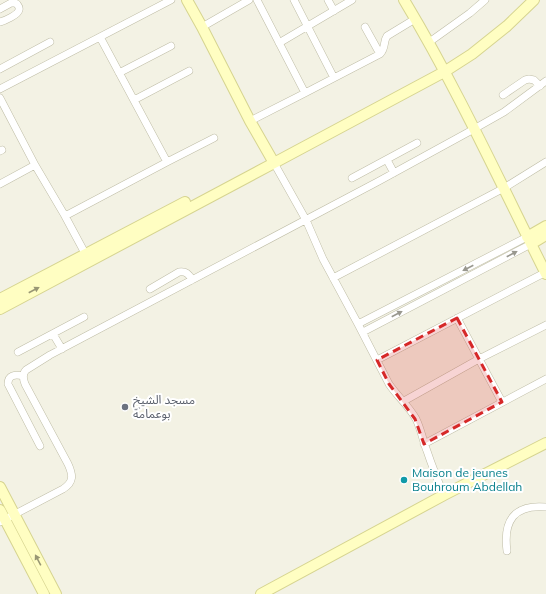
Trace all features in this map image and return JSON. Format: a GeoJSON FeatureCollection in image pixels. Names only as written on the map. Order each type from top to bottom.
{"type":"FeatureCollection","features":[{"type":"Feature","properties":{"kind":"main road"},"geometry":{"type":"LineString","coordinates":[[187,0],[272,160]]}},
{"type":"Feature","properties":{"kind":"main road"},"geometry":{"type":"LineString","coordinates":[[404,0],[474,129],[546,273]]}},
{"type":"Feature","properties":{"kind":"main road"},"geometry":{"type":"LineString","coordinates":[[442,69],[514,12],[526,0]]}},
{"type":"Feature","properties":{"kind":"main road"},"geometry":{"type":"LineString","coordinates":[[0,309],[88,258],[472,54],[507,26],[534,0]]}},
{"type":"Feature","properties":{"kind":"main road"},"geometry":{"type":"LineString","coordinates":[[529,240],[546,226]]}},
{"type":"Feature","properties":{"kind":"main road"},"geometry":{"type":"LineString","coordinates":[[529,240],[546,235]]}},
{"type":"Feature","properties":{"kind":"main road"},"geometry":{"type":"LineString","coordinates":[[0,299],[88,258]]}},
{"type":"Feature","properties":{"kind":"main road"},"geometry":{"type":"LineString","coordinates":[[271,593],[444,495],[546,443]]}},
{"type":"Feature","properties":{"kind":"main road"},"geometry":{"type":"LineString","coordinates":[[271,593],[546,449]]}},
{"type":"Feature","properties":{"kind":"main road"},"geometry":{"type":"LineString","coordinates":[[0,488],[6,519],[44,594]]}},
{"type":"Feature","properties":{"kind":"main road"},"geometry":{"type":"LineString","coordinates":[[0,510],[56,594]]}},
{"type":"Feature","properties":{"kind":"street"},"geometry":{"type":"LineString","coordinates":[[0,89],[172,0]]}},
{"type":"Feature","properties":{"kind":"street"},"geometry":{"type":"LineString","coordinates":[[202,27],[249,0]]}},
{"type":"Feature","properties":{"kind":"street"},"geometry":{"type":"LineString","coordinates":[[257,0],[305,93]]}},
{"type":"Feature","properties":{"kind":"street"},"geometry":{"type":"LineString","coordinates":[[294,0],[334,78]]}},
{"type":"Feature","properties":{"kind":"street"},"geometry":{"type":"LineString","coordinates":[[328,0],[334,11]]}},
{"type":"Feature","properties":{"kind":"street"},"geometry":{"type":"LineString","coordinates":[[279,43],[352,0]]}},
{"type":"Feature","properties":{"kind":"street"},"geometry":{"type":"LineString","coordinates":[[428,43],[470,13],[485,0]]}},
{"type":"Feature","properties":{"kind":"street"},"geometry":{"type":"LineString","coordinates":[[0,9],[13,3],[17,4],[19,8],[17,13],[0,22]]}},
{"type":"Feature","properties":{"kind":"street"},"geometry":{"type":"LineString","coordinates":[[250,121],[380,54],[387,36],[415,19]]}},
{"type":"Feature","properties":{"kind":"street"},"geometry":{"type":"LineString","coordinates":[[366,27],[380,54]]}},
{"type":"Feature","properties":{"kind":"street"},"geometry":{"type":"LineString","coordinates":[[100,37],[166,162]]}},
{"type":"Feature","properties":{"kind":"street"},"geometry":{"type":"LineString","coordinates":[[0,69],[50,42]]}},
{"type":"Feature","properties":{"kind":"street"},"geometry":{"type":"LineString","coordinates":[[119,74],[171,46]]}},
{"type":"Feature","properties":{"kind":"street"},"geometry":{"type":"LineString","coordinates":[[134,100],[190,71]]}},
{"type":"Feature","properties":{"kind":"street"},"geometry":{"type":"LineString","coordinates":[[503,95],[527,80],[534,80],[543,84]]}},
{"type":"Feature","properties":{"kind":"street"},"geometry":{"type":"LineString","coordinates":[[6,519],[67,486],[72,478],[68,464],[25,384],[23,376],[26,370],[266,238],[306,220],[474,129],[504,112],[543,84]]}},
{"type":"Feature","properties":{"kind":"street"},"geometry":{"type":"LineString","coordinates":[[0,98],[88,258]]}},
{"type":"Feature","properties":{"kind":"street"},"geometry":{"type":"LineString","coordinates":[[65,216],[214,138]]}},
{"type":"Feature","properties":{"kind":"street"},"geometry":{"type":"LineString","coordinates":[[352,178],[417,143]]}},
{"type":"Feature","properties":{"kind":"street"},"geometry":{"type":"LineString","coordinates":[[272,160],[306,220],[323,259],[363,332],[389,384],[415,418],[444,495]]}},
{"type":"Feature","properties":{"kind":"street"},"geometry":{"type":"LineString","coordinates":[[387,160],[394,173]]}},
{"type":"Feature","properties":{"kind":"street"},"geometry":{"type":"LineString","coordinates":[[333,278],[504,188],[546,162]]}},
{"type":"Feature","properties":{"kind":"street"},"geometry":{"type":"LineString","coordinates":[[0,184],[36,165]]}},
{"type":"Feature","properties":{"kind":"street"},"geometry":{"type":"LineString","coordinates":[[358,324],[529,240]]}},
{"type":"Feature","properties":{"kind":"street"},"geometry":{"type":"LineString","coordinates":[[363,332],[529,240]]}},
{"type":"Feature","properties":{"kind":"street"},"geometry":{"type":"LineString","coordinates":[[150,290],[179,272],[189,274],[192,280]]}},
{"type":"Feature","properties":{"kind":"street"},"geometry":{"type":"LineString","coordinates":[[377,360],[546,273]]}},
{"type":"Feature","properties":{"kind":"street"},"geometry":{"type":"LineString","coordinates":[[18,352],[84,317]]}},
{"type":"Feature","properties":{"kind":"street"},"geometry":{"type":"LineString","coordinates":[[457,318],[502,402]]}},
{"type":"Feature","properties":{"kind":"street"},"geometry":{"type":"LineString","coordinates":[[404,402],[479,359],[546,325]]}},
{"type":"Feature","properties":{"kind":"street"},"geometry":{"type":"LineString","coordinates":[[53,334],[62,349]]}},
{"type":"Feature","properties":{"kind":"street"},"geometry":{"type":"LineString","coordinates":[[23,376],[11,376],[8,384],[40,446]]}},
{"type":"Feature","properties":{"kind":"street"},"geometry":{"type":"LineString","coordinates":[[424,444],[546,378]]}},
{"type":"Feature","properties":{"kind":"street"},"geometry":{"type":"LineString","coordinates":[[507,551],[505,541],[506,531],[511,519],[516,513],[532,507],[546,507]]}},
{"type":"Feature","properties":{"kind":"highlighted area"},"geometry":{"type":"Polygon","coordinates":[[[457,318],[502,402],[424,444],[415,419],[389,384],[377,360],[457,318]]]}},
{"type":"Feature","properties":{"kind":"place","name":"مسجد الشيخ بوعمامة"},"geometry":{"type":"Point","coordinates":[125,407]}},
{"type":"Feature","properties":{"kind":"place","name":"Maison de jeunes Bouhroum Abdellah"},"geometry":{"type":"Point","coordinates":[404,480]}}]}
